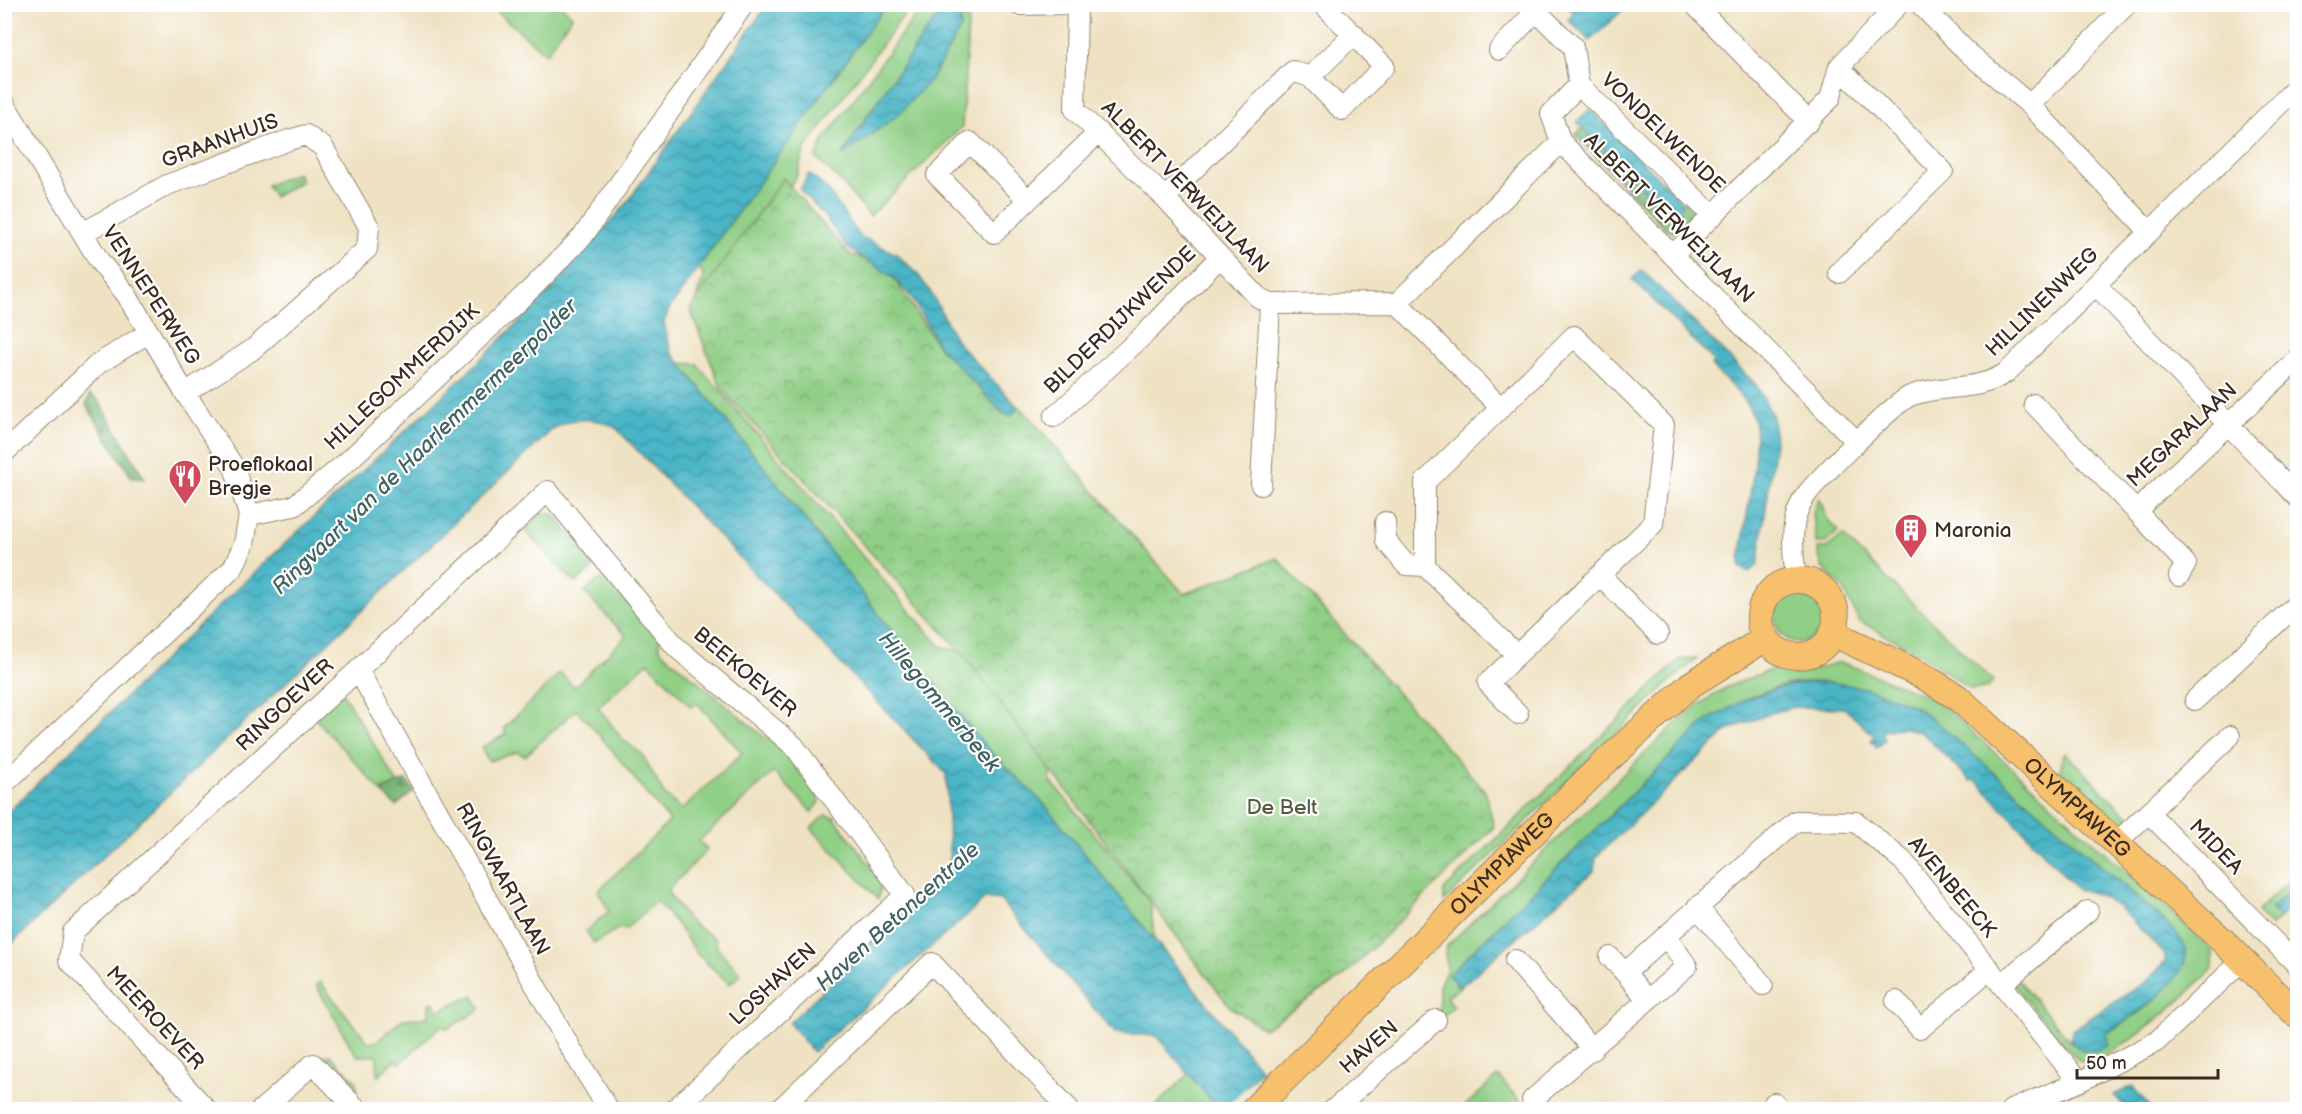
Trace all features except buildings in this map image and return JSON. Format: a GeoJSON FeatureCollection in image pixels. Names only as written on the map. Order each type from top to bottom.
{"type":"FeatureCollection","features":[{"type":"Feature","properties":{"kind":"main road"},"geometry":{"type":"LineString","coordinates":[[1796,580],[1815,584],[1830,597],[1836,615],[1833,633],[1820,649],[1801,656],[1781,652],[1766,638],[1760,617],[1764,600],[1775,588],[1796,580]]}},
{"type":"Feature","properties":{"kind":"main road","name":"OLYMPIAWEG"},"geometry":{"type":"LineString","coordinates":[[1833,633],[1923,675],[1957,697],[2117,842],[2243,960],[2298,1016]]}},
{"type":"Feature","properties":{"kind":"main road","name":"OLYMPIAWEG"},"geometry":{"type":"LineString","coordinates":[[1259,1105],[1601,766],[1690,685],[1766,638]]}},
{"type":"Feature","properties":{"kind":"street","name":"HILLEGOMMERDIJK"},"geometry":{"type":"LineString","coordinates":[[249,515],[294,506],[348,461],[447,371],[583,236],[744,4]]}},
{"type":"Feature","properties":{"kind":"street"},"geometry":{"type":"LineString","coordinates":[[1019,5],[1068,4]]}},
{"type":"Feature","properties":{"kind":"street","name":"ALBERT VERWEIJLAAN"},"geometry":{"type":"LineString","coordinates":[[1077,4],[1075,110],[1165,198],[1258,297],[1270,304],[1397,303],[1561,142],[1857,442]]}},
{"type":"Feature","properties":{"kind":"street"},"geometry":{"type":"LineString","coordinates":[[1165,198],[1293,71],[1310,77],[1342,110],[1384,66],[1323,4]]}},
{"type":"Feature","properties":{"kind":"street"},"geometry":{"type":"LineString","coordinates":[[1694,4],[1809,122]]}},
{"type":"Feature","properties":{"kind":"street"},"geometry":{"type":"LineString","coordinates":[[1673,255],[1830,99],[1839,67],[1899,4]]}},
{"type":"Feature","properties":{"kind":"street"},"geometry":{"type":"LineString","coordinates":[[1920,4],[1966,51],[2030,105],[2149,231]]}},
{"type":"Feature","properties":{"kind":"street"},"geometry":{"type":"LineString","coordinates":[[2030,105],[2127,4]]}},
{"type":"Feature","properties":{"kind":"street","name":"VONDELWENDE"},"geometry":{"type":"LineString","coordinates":[[1500,50],[1540,8],[1573,47],[1579,85],[1713,216]]}},
{"type":"Feature","properties":{"kind":"street"},"geometry":{"type":"LineString","coordinates":[[1310,77],[1354,34]]}},
{"type":"Feature","properties":{"kind":"street"},"geometry":{"type":"LineString","coordinates":[[1839,67],[1943,171],[1839,273]]}},
{"type":"Feature","properties":{"kind":"street","name":"VONDELWENDE"},"geometry":{"type":"LineString","coordinates":[[1561,142],[1551,114],[1579,85]]}},
{"type":"Feature","properties":{"kind":"street","name":"HILLINENWEG"},"geometry":{"type":"LineString","coordinates":[[1796,580],[1795,520],[1799,508],[1812,488],[1857,442],[1908,397],[1980,384],[2004,374],[2298,86]]}},
{"type":"Feature","properties":{"kind":"street","name":"VENNEPERWEG"},"geometry":{"type":"LineString","coordinates":[[4,103],[100,262],[126,294],[185,393],[234,467],[249,515]]}},
{"type":"Feature","properties":{"kind":"street"},"geometry":{"type":"LineString","coordinates":[[1028,200],[970,142],[937,175],[994,233],[1099,132]]}},
{"type":"Feature","properties":{"kind":"street","name":"GRAANHUIS"},"geometry":{"type":"LineString","coordinates":[[83,233],[167,185],[289,140],[306,135],[323,147],[369,227],[367,249],[252,350],[185,393]]}},
{"type":"Feature","properties":{"kind":"street","name":"BILDERDIJKWENDE"},"geometry":{"type":"LineString","coordinates":[[1054,417],[1147,332],[1220,256]]}},
{"type":"Feature","properties":{"kind":"street"},"geometry":{"type":"LineString","coordinates":[[2096,285],[2298,498]]}},
{"type":"Feature","properties":{"kind":"street"},"geometry":{"type":"LineString","coordinates":[[1397,303],[1501,408]]}},
{"type":"Feature","properties":{"kind":"street"},"geometry":{"type":"LineString","coordinates":[[1261,485],[1270,304]]}},
{"type":"Feature","properties":{"kind":"street"},"geometry":{"type":"LineString","coordinates":[[4,453],[98,364],[148,333]]}},
{"type":"Feature","properties":{"kind":"street"},"geometry":{"type":"LineString","coordinates":[[1425,566],[1425,482],[1574,336],[1664,425],[1653,524],[1488,683],[1518,714]]}},
{"type":"Feature","properties":{"kind":"street","name":"MEGARALAAN"},"geometry":{"type":"LineString","coordinates":[[2179,576],[2187,564],[2136,511],[2298,359]]}},
{"type":"Feature","properties":{"kind":"street"},"geometry":{"type":"LineString","coordinates":[[2034,404],[2136,511]]}},
{"type":"Feature","properties":{"kind":"street","name":"RINGOEVER"},"geometry":{"type":"LineString","coordinates":[[69,960],[73,932],[358,670],[548,491]]}},
{"type":"Feature","properties":{"kind":"street","name":"BEEKOEVER"},"geometry":{"type":"LineString","coordinates":[[548,491],[676,646],[794,746],[905,895]]}},
{"type":"Feature","properties":{"kind":"street"},"geometry":{"type":"LineString","coordinates":[[4,784],[232,568],[244,544],[249,515]]}},
{"type":"Feature","properties":{"kind":"street"},"geometry":{"type":"LineString","coordinates":[[1385,522],[1386,541],[1406,565],[1425,566],[1517,654]]}},
{"type":"Feature","properties":{"kind":"street"},"geometry":{"type":"LineString","coordinates":[[1601,576],[1658,634]]}},
{"type":"Feature","properties":{"kind":"street"},"geometry":{"type":"LineString","coordinates":[[2195,700],[2298,603]]}},
{"type":"Feature","properties":{"kind":"street","name":"RINGVAARTLAAN"},"geometry":{"type":"LineString","coordinates":[[358,670],[570,1047],[609,1110]]}},
{"type":"Feature","properties":{"kind":"street"},"geometry":{"type":"LineString","coordinates":[[2117,842],[2230,735]]}},
{"type":"Feature","properties":{"kind":"street","name":"MIDEA"},"geometry":{"type":"LineString","coordinates":[[2150,813],[2298,966]]}},
{"type":"Feature","properties":{"kind":"street","name":"AVENBEECK"},"geometry":{"type":"LineString","coordinates":[[1625,973],[1796,821],[1856,822],[1903,861],[2079,1082]]}},
{"type":"Feature","properties":{"kind":"street","name":"LOSHAVEN"},"geometry":{"type":"LineString","coordinates":[[674,1110],[905,895]]}},
{"type":"Feature","properties":{"kind":"street"},"geometry":{"type":"LineString","coordinates":[[1698,907],[1763,985]]}},
{"type":"Feature","properties":{"kind":"street","name":"AVENBEECK"},"geometry":{"type":"LineString","coordinates":[[1896,1000],[1920,1029],[2088,911]]}},
{"type":"Feature","properties":{"kind":"street"},"geometry":{"type":"LineString","coordinates":[[1540,1110],[1532,1100],[1593,1050],[1688,966],[1666,936]]}},
{"type":"Feature","properties":{"kind":"street"},"geometry":{"type":"LineString","coordinates":[[1610,957],[1648,1000]]}},
{"type":"Feature","properties":{"kind":"street","name":"MEEROEVER"},"geometry":{"type":"LineString","coordinates":[[69,960],[207,1110]]}},
{"type":"Feature","properties":{"kind":"street"},"geometry":{"type":"LineString","coordinates":[[1515,960],[1593,1050]]}},
{"type":"Feature","properties":{"kind":"street"},"geometry":{"type":"LineString","coordinates":[[2011,1110],[2079,1082],[2156,1042],[2243,960]]}},
{"type":"Feature","properties":{"kind":"street"},"geometry":{"type":"LineString","coordinates":[[779,1110],[932,963],[1070,1110]]}},
{"type":"Feature","properties":{"kind":"street","name":"HAVEN"},"geometry":{"type":"LineString","coordinates":[[1333,1110],[1436,1020]]}},
{"type":"Feature","properties":{"kind":"street"},"geometry":{"type":"LineString","coordinates":[[261,1110],[313,1064],[358,1110]]}},
{"type":"Feature","properties":{"kind":"green space"},"geometry":{"type":"Polygon","coordinates":[[[489,5],[561,5],[572,16],[546,54],[489,5]]]}},
{"type":"Feature","properties":{"kind":"green space"},"geometry":{"type":"Polygon","coordinates":[[[886,5],[911,5],[805,149],[796,177],[713,298],[704,300],[698,297],[697,293],[704,278],[699,266],[886,5]]]}},
{"type":"Feature","properties":{"kind":"green space"},"geometry":{"type":"Polygon","coordinates":[[[923,5],[945,5],[868,115],[844,155],[961,27],[959,5],[969,8],[962,127],[870,216],[816,158],[823,141],[923,5]]]}},
{"type":"Feature","properties":{"kind":"green space"},"geometry":{"type":"Polygon","coordinates":[[[1583,127],[1670,215],[1677,215],[1682,205],[1681,201],[1692,202],[1701,212],[1683,230],[1673,233],[1666,229],[1575,135],[1583,127]]]}},
{"type":"Feature","properties":{"kind":"green space"},"geometry":{"type":"Polygon","coordinates":[[[297,173],[302,181],[274,197],[267,185],[297,173]]]}},
{"type":"Feature","properties":{"kind":"green space","name":"De Belt"},"geometry":{"type":"Polygon","coordinates":[[[783,178],[849,254],[886,266],[940,349],[1003,403],[1022,409],[1184,594],[1277,558],[1485,791],[1494,827],[1344,976],[1264,1029],[1230,1007],[963,654],[721,388],[690,309],[783,178]]]}},
{"type":"Feature","properties":{"kind":"green space"},"geometry":{"type":"Polygon","coordinates":[[[680,363],[697,364],[940,646],[966,653],[1050,768],[1050,780],[1150,902],[1155,941],[1044,804],[988,749],[904,647],[680,363]]]}},
{"type":"Feature","properties":{"kind":"green space"},"geometry":{"type":"Polygon","coordinates":[[[90,394],[99,401],[145,479],[132,478],[86,405],[90,394]]]}},
{"type":"Feature","properties":{"kind":"green space"},"geometry":{"type":"Polygon","coordinates":[[[1819,498],[1828,520],[1838,531],[1826,543],[1816,543],[1813,512],[1819,498]]]}},
{"type":"Feature","properties":{"kind":"green space"},"geometry":{"type":"Polygon","coordinates":[[[541,514],[554,515],[592,563],[592,569],[575,583],[525,531],[541,514]]]}},
{"type":"Feature","properties":{"kind":"green space"},"geometry":{"type":"Polygon","coordinates":[[[1842,535],[1993,681],[1987,688],[1970,689],[1922,655],[1859,621],[1843,588],[1822,567],[1817,548],[1828,548],[1842,535]]]}},
{"type":"Feature","properties":{"kind":"green space"},"geometry":{"type":"Polygon","coordinates":[[[601,578],[609,581],[641,620],[651,621],[662,633],[659,646],[661,651],[768,740],[778,737],[792,749],[789,759],[819,798],[820,802],[812,812],[774,772],[699,841],[707,850],[667,891],[688,920],[716,940],[717,948],[741,974],[730,984],[698,955],[676,923],[656,901],[626,929],[619,928],[594,943],[586,931],[609,911],[598,891],[670,821],[576,710],[525,756],[517,752],[489,761],[481,748],[506,734],[504,728],[560,673],[574,687],[626,636],[584,592],[601,578]],[[648,662],[598,707],[623,740],[642,754],[664,794],[682,810],[742,753],[697,703],[691,707],[648,662]]]}},
{"type":"Feature","properties":{"kind":"green space"},"geometry":{"type":"Polygon","coordinates":[[[1799,594],[1816,601],[1823,618],[1816,635],[1799,642],[1782,635],[1775,618],[1782,601],[1799,594]]]}},
{"type":"Feature","properties":{"kind":"green space"},"geometry":{"type":"Polygon","coordinates":[[[1697,658],[1664,687],[1444,902],[1444,890],[1680,659],[1697,658]]]}},
{"type":"Feature","properties":{"kind":"green space"},"geometry":{"type":"Polygon","coordinates":[[[1836,663],[1846,664],[1929,697],[1949,711],[2209,947],[2213,952],[2213,969],[2168,1010],[2126,1042],[2106,1054],[2089,1060],[2077,1059],[2011,982],[2016,978],[2073,1044],[2105,1037],[2105,1034],[2130,1019],[2154,1000],[2175,978],[2182,965],[2186,952],[2165,921],[1917,707],[1851,687],[1804,682],[1781,686],[1752,696],[1456,985],[1460,987],[1446,997],[1454,1006],[1443,1016],[1439,1012],[1439,986],[1447,969],[1445,953],[1447,946],[1669,730],[1698,705],[1727,687],[1775,668],[1806,672],[1836,663]]]}},
{"type":"Feature","properties":{"kind":"green space"},"geometry":{"type":"Polygon","coordinates":[[[342,692],[398,784],[381,791],[315,718],[342,692]]]}},
{"type":"Feature","properties":{"kind":"green space"},"geometry":{"type":"Polygon","coordinates":[[[2065,753],[2131,819],[2123,828],[2061,772],[2062,756],[2065,753]]]}},
{"type":"Feature","properties":{"kind":"green space"},"geometry":{"type":"Polygon","coordinates":[[[406,780],[414,791],[396,806],[381,791],[406,780]]]}},
{"type":"Feature","properties":{"kind":"green space"},"geometry":{"type":"Polygon","coordinates":[[[825,815],[834,817],[882,881],[878,899],[811,828],[825,815]]]}},
{"type":"Feature","properties":{"kind":"green space"},"geometry":{"type":"Polygon","coordinates":[[[2297,873],[2297,883],[2271,909],[2280,918],[2271,926],[2258,913],[2259,910],[2297,873]]]}},
{"type":"Feature","properties":{"kind":"green space"},"geometry":{"type":"Polygon","coordinates":[[[320,982],[368,1042],[376,1042],[403,1019],[429,1017],[429,1003],[434,1002],[438,1011],[473,995],[481,1009],[447,1029],[442,1025],[400,1063],[395,1060],[378,1076],[377,1056],[358,1056],[351,1047],[316,985],[320,982]]]}},
{"type":"Feature","properties":{"kind":"green space"},"geometry":{"type":"Polygon","coordinates":[[[330,1055],[356,1081],[357,1092],[318,1056],[330,1055]]]}},
{"type":"Feature","properties":{"kind":"green space"},"geometry":{"type":"Polygon","coordinates":[[[1190,1073],[1219,1109],[1151,1110],[1190,1073]]]}},
{"type":"Feature","properties":{"kind":"green space"},"geometry":{"type":"Polygon","coordinates":[[[1498,1076],[1527,1109],[1461,1110],[1498,1076]]]}},
{"type":"Feature","properties":{"kind":"water"},"geometry":{"type":"Polygon","coordinates":[[[767,5],[886,5],[669,309],[664,322],[671,352],[904,647],[988,749],[1044,804],[1261,1070],[1247,1085],[1273,1109],[1219,1109],[1156,1036],[1115,1033],[1000,900],[986,898],[813,1052],[789,1023],[950,868],[946,774],[616,428],[600,421],[577,420],[553,429],[5,950],[5,815],[226,599],[466,374],[552,289],[626,204],[767,5]]]}},
{"type":"Feature","properties":{"kind":"water"},"geometry":{"type":"Polygon","coordinates":[[[945,5],[959,5],[961,27],[931,79],[899,114],[842,156],[868,115],[945,5]]]}},
{"type":"Feature","properties":{"kind":"water"},"geometry":{"type":"Polygon","coordinates":[[[1567,5],[1628,5],[1590,41],[1568,20],[1574,13],[1567,5]]]}},
{"type":"Feature","properties":{"kind":"water"},"geometry":{"type":"Polygon","coordinates":[[[1590,109],[1681,201],[1682,205],[1677,215],[1670,215],[1577,122],[1590,109]]]}},
{"type":"Feature","properties":{"kind":"water"},"geometry":{"type":"Polygon","coordinates":[[[809,174],[826,188],[860,236],[896,254],[916,272],[930,291],[958,343],[1018,407],[1011,416],[1004,414],[940,348],[912,298],[894,278],[846,247],[826,218],[800,190],[809,174]]]}},
{"type":"Feature","properties":{"kind":"water"},"geometry":{"type":"Polygon","coordinates":[[[1642,270],[1757,386],[1773,417],[1775,442],[1758,565],[1748,572],[1740,567],[1740,559],[1754,467],[1756,432],[1754,420],[1742,397],[1711,366],[1714,361],[1632,279],[1642,270]]]}},
{"type":"Feature","properties":{"kind":"water"},"geometry":{"type":"Polygon","coordinates":[[[1812,682],[1845,684],[1876,691],[1906,703],[1934,720],[2165,922],[2178,936],[2186,952],[2184,964],[2177,976],[2155,999],[2106,1034],[2109,1045],[2094,1051],[2080,1049],[2071,1041],[2072,1030],[2147,981],[2165,962],[2165,956],[2132,920],[2112,903],[2091,892],[2079,891],[1976,780],[1971,781],[1923,734],[1908,729],[1887,730],[1882,732],[1885,740],[1877,748],[1871,740],[1875,737],[1844,708],[1794,707],[1774,712],[1728,730],[1596,857],[1594,871],[1460,987],[1448,975],[1704,723],[1755,696],[1783,687],[1812,682]]]}},
{"type":"Feature","properties":{"kind":"water"},"geometry":{"type":"Polygon","coordinates":[[[2297,883],[2297,897],[2280,918],[2271,909],[2297,883]]]}},
{"type":"Feature","properties":{"kind":"water"},"geometry":{"type":"Polygon","coordinates":[[[2132,1086],[2152,1109],[2127,1109],[2114,1095],[2132,1086]]]}},
{"type":"Feature","properties":{"kind":"pier"},"geometry":{"type":"Polygon","coordinates":[[[1249,1084],[1274,1110],[1224,1109],[1249,1084]]]}},
{"type":"Feature","properties":{"kind":"place","name":"Proeflokaal Bregje"},"geometry":{"type":"Point","coordinates":[185,505]}},
{"type":"Feature","properties":{"kind":"place","name":"Maronia"},"geometry":{"type":"Point","coordinates":[1911,559]}},
{"type":"Feature","properties":{"kind":"water label","name":"Ringvaart van de Haarlemmermeerpolder"},"geometry":{"type":"Point","coordinates":[425,447]}},
{"type":"Feature","properties":{"kind":"water label","name":"Hillegommerbeek"},"geometry":{"type":"Point","coordinates":[939,702]}},
{"type":"Feature","properties":{"kind":"water label","name":"Haven Betoncentrale"},"geometry":{"type":"Point","coordinates":[898,917]}}]}
